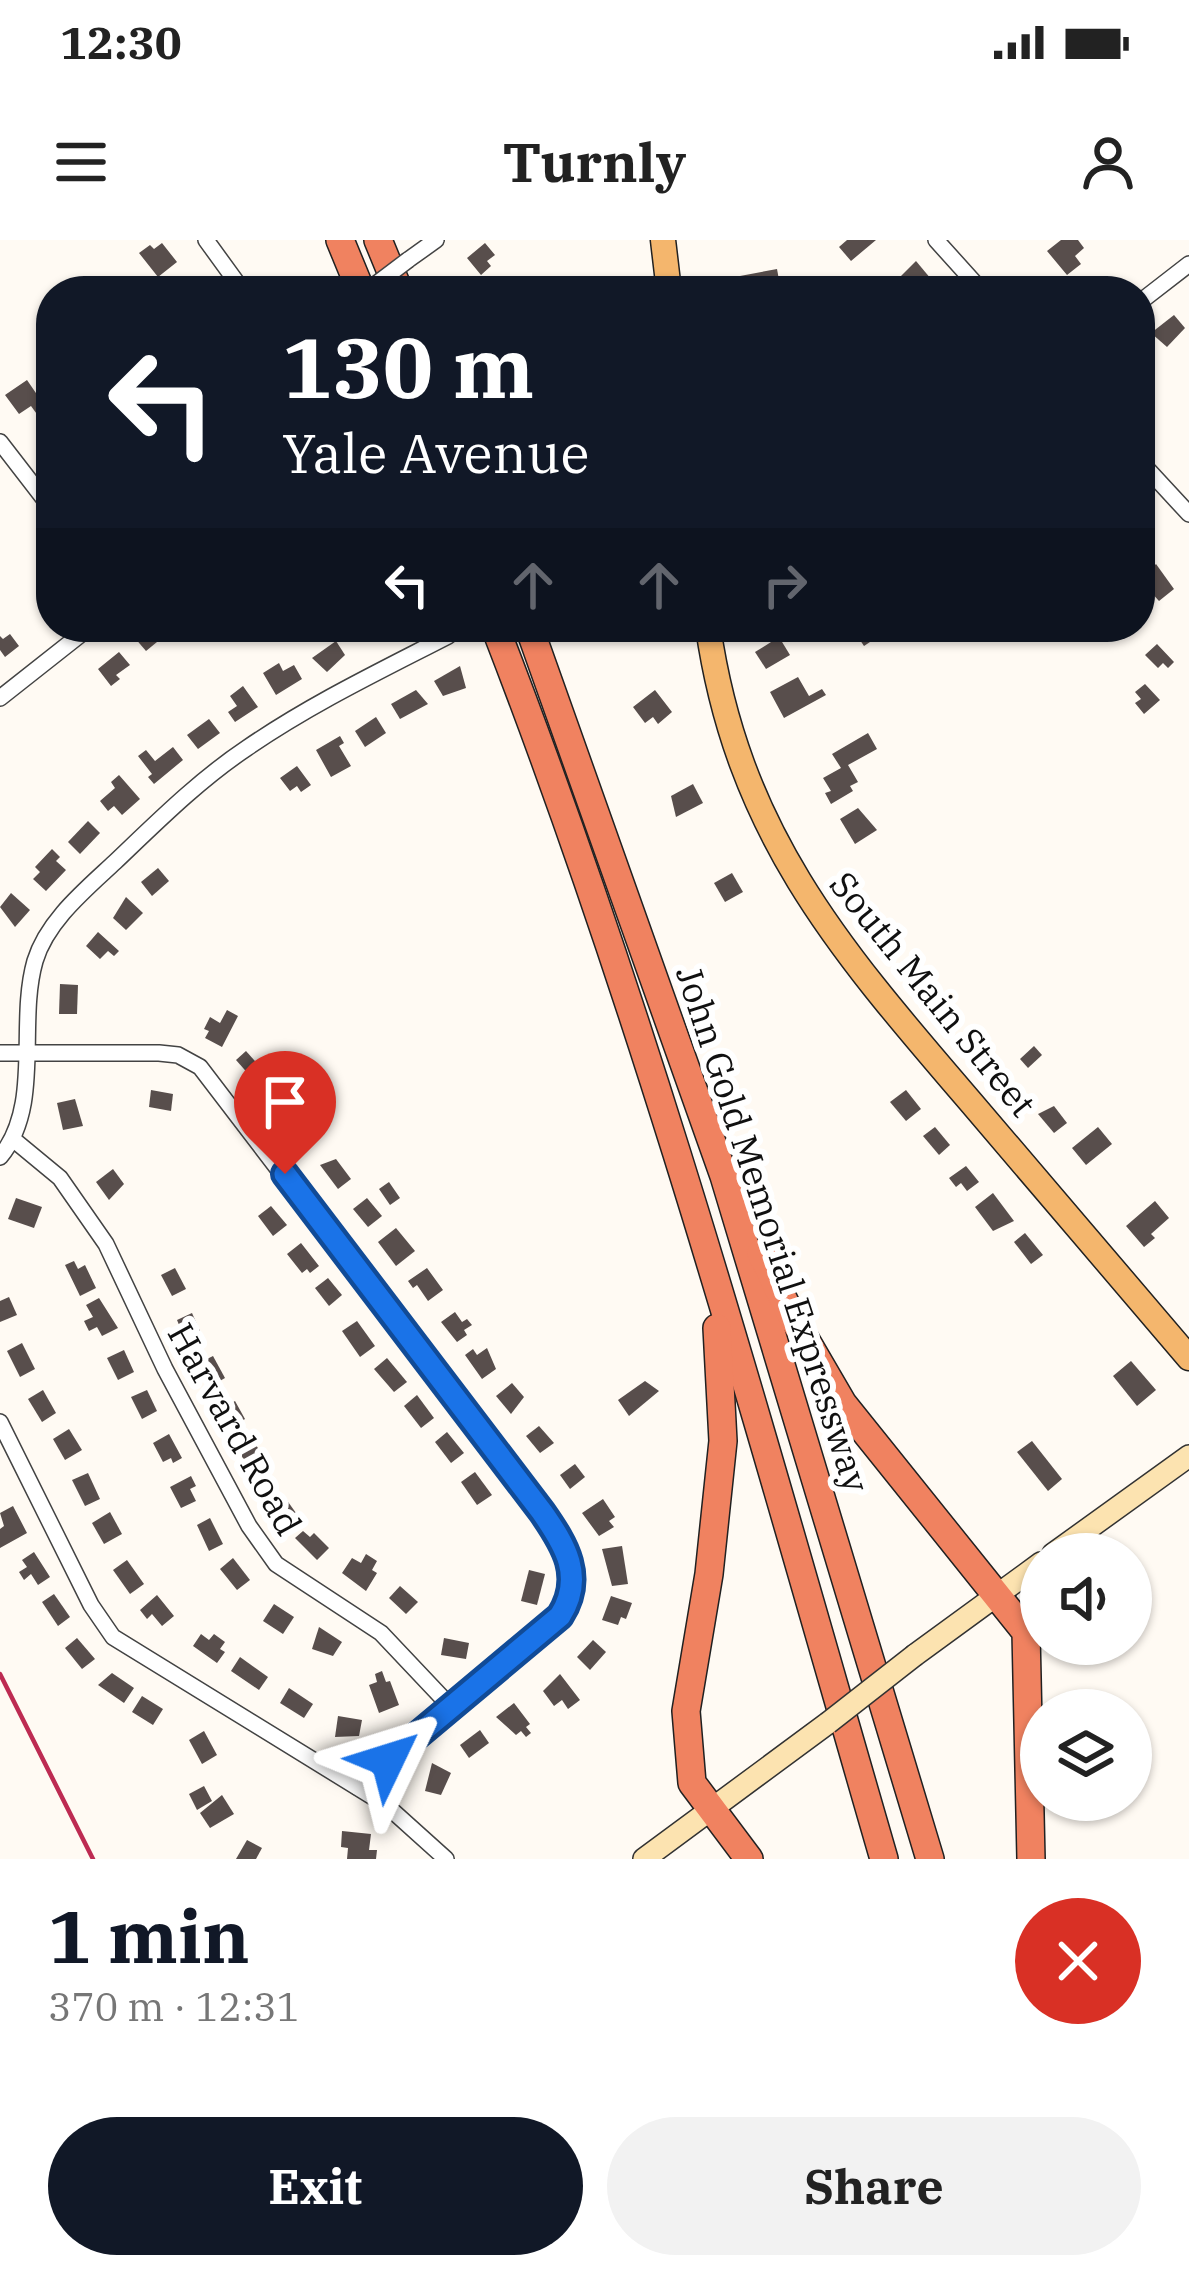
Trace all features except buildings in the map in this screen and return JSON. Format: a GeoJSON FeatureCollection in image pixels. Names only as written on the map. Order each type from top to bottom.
{"type":"FeatureCollection","features":[{"type":"Feature","properties":{"kind":"highway"},"geometry":{"type":"LineString","coordinates":[[340,240],[357,276]]}},
{"type":"Feature","properties":{"kind":"highway"},"geometry":{"type":"LineString","coordinates":[[378,240],[393,276]]}},
{"type":"Feature","properties":{"kind":"highway","name":"John Gold Memorial Expressway"},"geometry":{"type":"LineString","coordinates":[[500,642],[637,1022],[707,1246],[884,1859]]}},
{"type":"Feature","properties":{"kind":"highway","name":"John Gold Memorial Expressway"},"geometry":{"type":"LineString","coordinates":[[535,642],[724,1176],[930,1859]]}},
{"type":"Feature","properties":{"kind":"highway"},"geometry":{"type":"LineString","coordinates":[[724,1176],[790,1313],[843,1404],[1026,1632],[1031,1859]]}},
{"type":"Feature","properties":{"kind":"highway"},"geometry":{"type":"LineString","coordinates":[[707,1246],[720,1352],[724,1441],[709,1574],[686,1711],[692,1783],[748,1859]]}},
{"type":"Feature","properties":{"kind":"main road"},"geometry":{"type":"LineString","coordinates":[[663,240],[667,276]]}},
{"type":"Feature","properties":{"kind":"main road","name":"South Main Street"},"geometry":{"type":"LineString","coordinates":[[711,642],[742,768],[797,882],[851,958],[1189,1358]]}},
{"type":"Feature","properties":{"kind":"main road"},"geometry":{"type":"LineString","coordinates":[[1082,1533],[1189,1456]]}},
{"type":"Feature","properties":{"kind":"main road"},"geometry":{"type":"LineString","coordinates":[[644,1859],[1020,1578]]}},
{"type":"Feature","properties":{"kind":"street"},"geometry":{"type":"LineString","coordinates":[[206,240],[232,276]]}},
{"type":"Feature","properties":{"kind":"street"},"geometry":{"type":"LineString","coordinates":[[385,276],[436,240]]}},
{"type":"Feature","properties":{"kind":"street"},"geometry":{"type":"LineString","coordinates":[[936,240],[968,276]]}},
{"type":"Feature","properties":{"kind":"street"},"geometry":{"type":"LineString","coordinates":[[1155,290],[1189,264]]}},
{"type":"Feature","properties":{"kind":"street"},"geometry":{"type":"LineString","coordinates":[[0,442],[36,489]]}},
{"type":"Feature","properties":{"kind":"street"},"geometry":{"type":"LineString","coordinates":[[1155,477],[1189,514]]}},
{"type":"Feature","properties":{"kind":"street"},"geometry":{"type":"LineString","coordinates":[[0,698],[71,642]]}},
{"type":"Feature","properties":{"kind":"street"},"geometry":{"type":"LineString","coordinates":[[0,1157],[14,1139],[23,1102],[26,1003],[36,957],[65,909],[169,811],[245,749],[428,642]]}},
{"type":"Feature","properties":{"kind":"street"},"geometry":{"type":"LineString","coordinates":[[0,1053],[159,1053],[178,1055],[200,1067],[564,1543],[573,1574],[564,1611],[357,1787]]}},
{"type":"Feature","properties":{"kind":"street","name":"Harvard Road"},"geometry":{"type":"LineString","coordinates":[[14,1139],[60,1178],[106,1244],[176,1389],[249,1526],[276,1564],[381,1633],[450,1706]]}},
{"type":"Feature","properties":{"kind":"street"},"geometry":{"type":"LineString","coordinates":[[0,1422],[92,1605],[113,1637],[386,1805],[446,1859]]}},
{"type":"Feature","properties":{"kind":"railway"},"geometry":{"type":"LineString","coordinates":[[0,1674],[93,1859]]}},
{"type":"Feature","properties":{"kind":"route"},"geometry":{"type":"LineString","coordinates":[[285,1174],[542,1512],[564,1543],[573,1574],[560,1616],[388,1760]]}}]}
